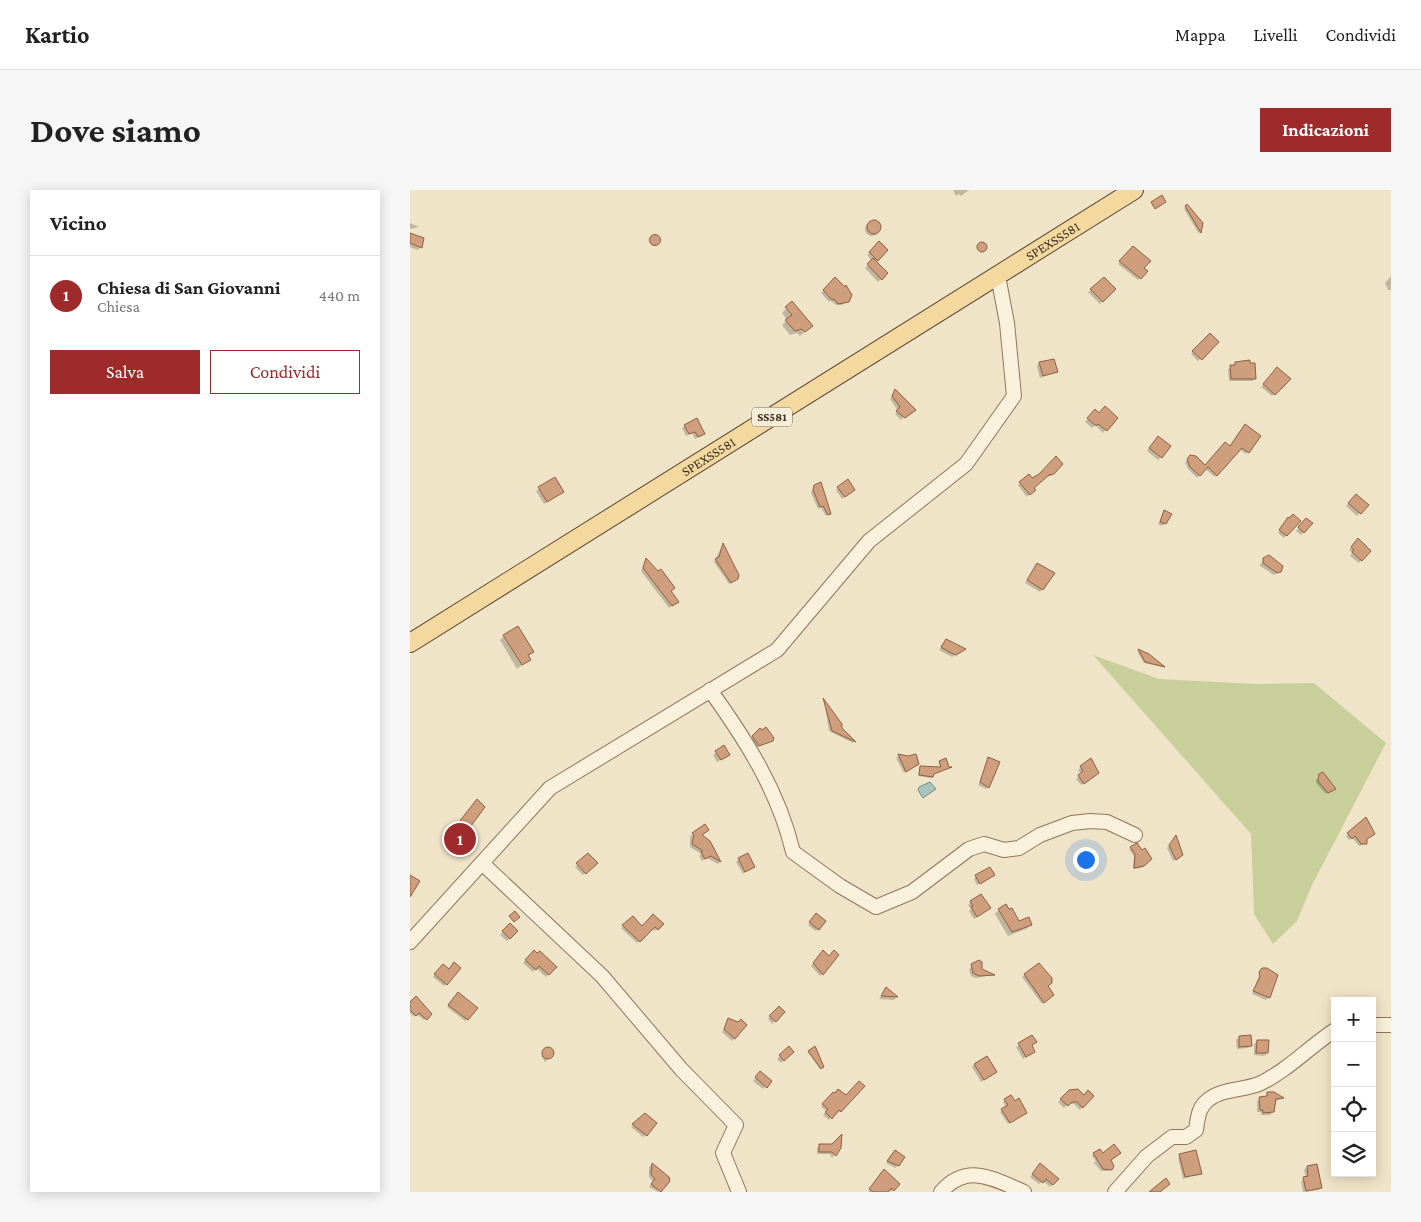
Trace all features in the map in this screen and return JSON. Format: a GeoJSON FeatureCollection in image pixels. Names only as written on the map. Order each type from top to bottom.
{"type":"FeatureCollection","features":[{"type":"Feature","properties":{"kind":"main road","name":"SPEXSS581"},"geometry":{"type":"LineString","coordinates":[[410,643],[1134,190]]}},
{"type":"Feature","properties":{"kind":"street"},"geometry":{"type":"LineString","coordinates":[[410,942],[483,864],[550,788],[657,725],[710,690],[777,650],[869,541],[966,464],[1014,396],[1007,323],[998,276]]}},
{"type":"Feature","properties":{"kind":"street"},"geometry":{"type":"LineString","coordinates":[[710,690],[753,752],[777,802],[788,830],[793,852],[840,886],[876,907],[912,892],[969,848],[984,844],[1004,850],[1019,848],[1040,835],[1072,823],[1090,821],[1107,822],[1135,836]]}},
{"type":"Feature","properties":{"kind":"street"},"geometry":{"type":"LineString","coordinates":[[483,864],[602,976],[681,1069],[736,1125],[723,1153],[739,1192]]}},
{"type":"Feature","properties":{"kind":"street"},"geometry":{"type":"LineString","coordinates":[[1376,1025],[1391,1025]]}},
{"type":"Feature","properties":{"kind":"street"},"geometry":{"type":"LineString","coordinates":[[1115,1192],[1147,1156],[1172,1137],[1186,1137],[1196,1130],[1199,1108],[1210,1098],[1260,1084],[1284,1069],[1310,1047],[1331,1033]]}},
{"type":"Feature","properties":{"kind":"street"},"geometry":{"type":"LineString","coordinates":[[941,1192],[958,1178],[975,1174],[988,1177],[1024,1192]]}},
{"type":"Feature","properties":{"kind":"green space"},"geometry":{"type":"Polygon","coordinates":[[[1093,655],[1159,679],[1255,684],[1314,683],[1386,743],[1312,885],[1297,921],[1273,944],[1254,914],[1251,834],[1093,655]]]}},
{"type":"Feature","properties":{"kind":"water"},"geometry":{"type":"Polygon","coordinates":[[[930,782],[936,789],[923,798],[918,790],[919,787],[930,782]]]}},
{"type":"Feature","properties":{"kind":"building"},"geometry":{"type":"Polygon","coordinates":[[[1162,195],[1166,202],[1155,209],[1151,202],[1162,195]]]}},
{"type":"Feature","properties":{"kind":"building"},"geometry":{"type":"Polygon","coordinates":[[[1187,204],[1203,223],[1201,233],[1185,206],[1187,204]]]}},
{"type":"Feature","properties":{"kind":"building"},"geometry":{"type":"Polygon","coordinates":[[[874,220],[879,222],[881,227],[879,232],[874,234],[869,232],[867,227],[869,222],[874,220]]]}},
{"type":"Feature","properties":{"kind":"building"},"geometry":{"type":"Polygon","coordinates":[[[410,233],[424,238],[422,248],[410,243],[410,233]]]}},
{"type":"Feature","properties":{"kind":"building"},"geometry":{"type":"Polygon","coordinates":[[[655,234],[661,240],[655,246],[649,240],[655,234]]]}},
{"type":"Feature","properties":{"kind":"building"},"geometry":{"type":"Polygon","coordinates":[[[879,241],[888,250],[878,261],[869,252],[879,241]]]}},
{"type":"Feature","properties":{"kind":"building"},"geometry":{"type":"Polygon","coordinates":[[[980,242],[984,242],[987,247],[986,251],[980,252],[977,249],[977,245],[980,242]]]}},
{"type":"Feature","properties":{"kind":"building"},"geometry":{"type":"Polygon","coordinates":[[[1133,246],[1151,261],[1144,268],[1148,271],[1141,279],[1119,261],[1133,246]]]}},
{"type":"Feature","properties":{"kind":"building"},"geometry":{"type":"Polygon","coordinates":[[[873,258],[888,273],[882,280],[867,264],[873,258]]]}},
{"type":"Feature","properties":{"kind":"building"},"geometry":{"type":"Polygon","coordinates":[[[835,277],[845,287],[846,285],[852,295],[849,302],[838,304],[823,290],[835,277]]]}},
{"type":"Feature","properties":{"kind":"building"},"geometry":{"type":"Polygon","coordinates":[[[1104,277],[1116,289],[1103,302],[1090,289],[1104,277]]]}},
{"type":"Feature","properties":{"kind":"building"},"geometry":{"type":"Polygon","coordinates":[[[792,301],[813,326],[805,332],[802,329],[795,331],[785,320],[792,315],[785,307],[792,301]]]}},
{"type":"Feature","properties":{"kind":"building"},"geometry":{"type":"Polygon","coordinates":[[[1210,333],[1219,342],[1202,360],[1192,351],[1210,333]]]}},
{"type":"Feature","properties":{"kind":"building"},"geometry":{"type":"Polygon","coordinates":[[[1054,359],[1058,372],[1043,376],[1039,362],[1054,359]]]}},
{"type":"Feature","properties":{"kind":"building"},"geometry":{"type":"Polygon","coordinates":[[[1250,360],[1250,363],[1255,363],[1256,379],[1231,379],[1230,365],[1235,365],[1235,362],[1250,360]]]}},
{"type":"Feature","properties":{"kind":"building"},"geometry":{"type":"Polygon","coordinates":[[[1277,367],[1291,379],[1275,395],[1263,384],[1277,367]]]}},
{"type":"Feature","properties":{"kind":"building"},"geometry":{"type":"Polygon","coordinates":[[[895,389],[916,410],[905,418],[896,411],[900,407],[892,396],[895,389]]]}},
{"type":"Feature","properties":{"kind":"building"},"geometry":{"type":"Polygon","coordinates":[[[1105,406],[1118,418],[1107,431],[1098,424],[1096,426],[1087,418],[1095,409],[1099,413],[1105,406]]]}},
{"type":"Feature","properties":{"kind":"building"},"geometry":{"type":"Polygon","coordinates":[[[697,418],[705,434],[698,437],[695,432],[689,434],[684,425],[697,418]]]}},
{"type":"Feature","properties":{"kind":"building"},"geometry":{"type":"Polygon","coordinates":[[[1245,424],[1261,436],[1249,453],[1242,448],[1217,476],[1208,467],[1200,476],[1190,467],[1187,459],[1190,455],[1196,456],[1205,465],[1225,442],[1230,446],[1245,424]]]}},
{"type":"Feature","properties":{"kind":"building"},"geometry":{"type":"Polygon","coordinates":[[[1158,436],[1171,446],[1162,458],[1149,448],[1158,436]]]}},
{"type":"Feature","properties":{"kind":"building"},"geometry":{"type":"Polygon","coordinates":[[[1056,456],[1063,464],[1054,474],[1049,475],[1034,488],[1036,490],[1030,495],[1019,482],[1029,474],[1032,478],[1039,474],[1056,456]]]}},
{"type":"Feature","properties":{"kind":"building"},"geometry":{"type":"Polygon","coordinates":[[[555,477],[564,492],[547,502],[538,487],[555,477]]]}},
{"type":"Feature","properties":{"kind":"building"},"geometry":{"type":"Polygon","coordinates":[[[848,479],[855,490],[845,497],[837,487],[848,479]]]}},
{"type":"Feature","properties":{"kind":"building"},"geometry":{"type":"Polygon","coordinates":[[[821,482],[831,514],[828,515],[823,506],[820,507],[813,490],[814,485],[821,482]]]}},
{"type":"Feature","properties":{"kind":"building"},"geometry":{"type":"Polygon","coordinates":[[[1356,494],[1369,505],[1361,514],[1348,503],[1356,494]]]}},
{"type":"Feature","properties":{"kind":"building"},"geometry":{"type":"Polygon","coordinates":[[[1164,510],[1172,514],[1166,524],[1160,522],[1164,510]]]}},
{"type":"Feature","properties":{"kind":"building"},"geometry":{"type":"Polygon","coordinates":[[[1293,514],[1301,521],[1287,536],[1279,530],[1288,517],[1293,514]]]}},
{"type":"Feature","properties":{"kind":"building"},"geometry":{"type":"Polygon","coordinates":[[[1306,518],[1313,523],[1304,533],[1298,527],[1306,518]]]}},
{"type":"Feature","properties":{"kind":"building"},"geometry":{"type":"Polygon","coordinates":[[[1358,538],[1371,551],[1362,561],[1352,552],[1354,550],[1351,547],[1358,538]]]}},
{"type":"Feature","properties":{"kind":"building"},"geometry":{"type":"Polygon","coordinates":[[[723,543],[739,575],[738,579],[731,583],[715,559],[719,557],[723,543]]]}},
{"type":"Feature","properties":{"kind":"building"},"geometry":{"type":"Polygon","coordinates":[[[1269,555],[1283,566],[1281,572],[1277,573],[1263,563],[1263,558],[1269,555]]]}},
{"type":"Feature","properties":{"kind":"building"},"geometry":{"type":"Polygon","coordinates":[[[646,558],[658,571],[661,569],[675,588],[671,591],[679,602],[672,606],[643,568],[646,558]]]}},
{"type":"Feature","properties":{"kind":"building"},"geometry":{"type":"Polygon","coordinates":[[[1037,563],[1055,573],[1043,590],[1027,580],[1037,563]]]}},
{"type":"Feature","properties":{"kind":"building"},"geometry":{"type":"Polygon","coordinates":[[[518,626],[534,652],[528,655],[531,660],[522,665],[503,635],[518,626]]]}},
{"type":"Feature","properties":{"kind":"building"},"geometry":{"type":"Polygon","coordinates":[[[946,639],[966,649],[956,655],[949,652],[941,647],[946,639]]]}},
{"type":"Feature","properties":{"kind":"building"},"geometry":{"type":"Polygon","coordinates":[[[1138,649],[1149,654],[1165,667],[1145,662],[1138,649]]]}},
{"type":"Feature","properties":{"kind":"building"},"geometry":{"type":"Polygon","coordinates":[[[823,698],[842,724],[842,728],[856,742],[832,731],[823,698]]]}},
{"type":"Feature","properties":{"kind":"building"},"geometry":{"type":"Polygon","coordinates":[[[766,727],[774,738],[773,741],[759,746],[752,736],[760,728],[762,730],[766,727]]]}},
{"type":"Feature","properties":{"kind":"building"},"geometry":{"type":"Polygon","coordinates":[[[724,745],[730,755],[721,760],[715,751],[724,745]]]}},
{"type":"Feature","properties":{"kind":"building"},"geometry":{"type":"Polygon","coordinates":[[[898,754],[908,756],[916,754],[919,764],[906,772],[898,754]]]}},
{"type":"Feature","properties":{"kind":"building"},"geometry":{"type":"Polygon","coordinates":[[[988,757],[1000,762],[989,788],[980,782],[988,757]]]}},
{"type":"Feature","properties":{"kind":"building"},"geometry":{"type":"Polygon","coordinates":[[[946,758],[949,767],[952,767],[934,774],[933,777],[919,775],[920,766],[941,767],[939,761],[946,758]]]}},
{"type":"Feature","properties":{"kind":"building"},"geometry":{"type":"Polygon","coordinates":[[[1091,758],[1099,773],[1084,784],[1078,775],[1083,771],[1080,766],[1091,758]]]}},
{"type":"Feature","properties":{"kind":"building"},"geometry":{"type":"Polygon","coordinates":[[[1323,772],[1336,789],[1328,793],[1318,781],[1319,774],[1323,772]]]}},
{"type":"Feature","properties":{"kind":"building"},"geometry":{"type":"Polygon","coordinates":[[[477,799],[485,807],[465,834],[473,846],[469,850],[464,850],[448,836],[477,799]]]}},
{"type":"Feature","properties":{"kind":"building"},"geometry":{"type":"Polygon","coordinates":[[[1366,817],[1375,834],[1367,839],[1367,844],[1361,844],[1355,836],[1352,839],[1347,833],[1366,817]]]}},
{"type":"Feature","properties":{"kind":"building"},"geometry":{"type":"Polygon","coordinates":[[[705,824],[709,830],[702,835],[710,841],[721,862],[711,856],[705,859],[701,852],[703,851],[692,844],[694,835],[692,833],[705,824]]]}},
{"type":"Feature","properties":{"kind":"building"},"geometry":{"type":"Polygon","coordinates":[[[1176,835],[1183,855],[1176,860],[1169,845],[1176,835]]]}},
{"type":"Feature","properties":{"kind":"building"},"geometry":{"type":"Polygon","coordinates":[[[1137,843],[1142,850],[1145,848],[1152,859],[1144,866],[1134,868],[1135,854],[1130,847],[1137,843]]]}},
{"type":"Feature","properties":{"kind":"building"},"geometry":{"type":"Polygon","coordinates":[[[588,853],[598,863],[586,874],[576,863],[588,853]]]}},
{"type":"Feature","properties":{"kind":"building"},"geometry":{"type":"Polygon","coordinates":[[[748,853],[755,867],[745,872],[738,858],[748,853]]]}},
{"type":"Feature","properties":{"kind":"building"},"geometry":{"type":"Polygon","coordinates":[[[990,867],[995,875],[980,884],[975,875],[990,867]]]}},
{"type":"Feature","properties":{"kind":"building"},"geometry":{"type":"Polygon","coordinates":[[[410,875],[420,881],[410,897],[410,875]]]}},
{"type":"Feature","properties":{"kind":"building"},"geometry":{"type":"Polygon","coordinates":[[[981,894],[991,908],[977,917],[970,901],[981,894]]]}},
{"type":"Feature","properties":{"kind":"building"},"geometry":{"type":"Polygon","coordinates":[[[1006,904],[1009,909],[1012,908],[1019,921],[1029,917],[1032,925],[1012,932],[998,909],[1006,904]]]}},
{"type":"Feature","properties":{"kind":"building"},"geometry":{"type":"Polygon","coordinates":[[[515,911],[520,917],[514,922],[509,916],[515,911]]]}},
{"type":"Feature","properties":{"kind":"building"},"geometry":{"type":"Polygon","coordinates":[[[816,913],[826,921],[819,930],[809,922],[816,913]]]}},
{"type":"Feature","properties":{"kind":"building"},"geometry":{"type":"Polygon","coordinates":[[[653,914],[664,924],[658,930],[655,927],[640,942],[622,925],[633,916],[642,926],[653,914]]]}},
{"type":"Feature","properties":{"kind":"building"},"geometry":{"type":"Polygon","coordinates":[[[510,923],[518,931],[510,939],[502,931],[510,923]]]}},
{"type":"Feature","properties":{"kind":"building"},"geometry":{"type":"Polygon","coordinates":[[[534,950],[537,953],[540,951],[557,967],[549,975],[539,966],[536,970],[525,960],[534,950]]]}},
{"type":"Feature","properties":{"kind":"building"},"geometry":{"type":"Polygon","coordinates":[[[823,950],[829,956],[834,950],[839,955],[823,975],[813,963],[823,950]]]}},
{"type":"Feature","properties":{"kind":"building"},"geometry":{"type":"Polygon","coordinates":[[[979,960],[982,962],[982,969],[995,975],[979,976],[973,973],[971,964],[979,960]]]}},
{"type":"Feature","properties":{"kind":"building"},"geometry":{"type":"Polygon","coordinates":[[[454,962],[461,968],[447,985],[434,974],[443,964],[449,969],[454,962]]]}},
{"type":"Feature","properties":{"kind":"building"},"geometry":{"type":"Polygon","coordinates":[[[1039,963],[1052,978],[1052,983],[1048,986],[1054,995],[1044,1003],[1024,974],[1039,963]]]}},
{"type":"Feature","properties":{"kind":"building"},"geometry":{"type":"Polygon","coordinates":[[[1262,968],[1267,968],[1278,975],[1270,998],[1253,991],[1260,977],[1259,972],[1262,968]]]}},
{"type":"Feature","properties":{"kind":"building"},"geometry":{"type":"Polygon","coordinates":[[[886,987],[898,997],[881,996],[886,987]]]}},
{"type":"Feature","properties":{"kind":"building"},"geometry":{"type":"Polygon","coordinates":[[[458,992],[478,1008],[468,1020],[448,1005],[458,992]]]}},
{"type":"Feature","properties":{"kind":"building"},"geometry":{"type":"Polygon","coordinates":[[[416,996],[432,1014],[427,1020],[419,1013],[416,1016],[410,1010],[410,1002],[416,996]]]}},
{"type":"Feature","properties":{"kind":"building"},"geometry":{"type":"Polygon","coordinates":[[[779,1006],[785,1012],[776,1022],[769,1016],[779,1006]]]}},
{"type":"Feature","properties":{"kind":"building"},"geometry":{"type":"Polygon","coordinates":[[[728,1018],[738,1022],[741,1019],[747,1025],[735,1039],[724,1029],[728,1018]]]}},
{"type":"Feature","properties":{"kind":"building"},"geometry":{"type":"Polygon","coordinates":[[[1032,1035],[1037,1042],[1032,1045],[1035,1052],[1026,1057],[1018,1043],[1032,1035]]]}},
{"type":"Feature","properties":{"kind":"building"},"geometry":{"type":"Polygon","coordinates":[[[1251,1035],[1252,1046],[1239,1047],[1239,1036],[1251,1035]]]}},
{"type":"Feature","properties":{"kind":"building"},"geometry":{"type":"Polygon","coordinates":[[[1257,1040],[1269,1040],[1268,1053],[1256,1053],[1257,1040]]]}},
{"type":"Feature","properties":{"kind":"building"},"geometry":{"type":"Polygon","coordinates":[[[789,1046],[794,1052],[784,1061],[779,1055],[789,1046]]]}},
{"type":"Feature","properties":{"kind":"building"},"geometry":{"type":"Polygon","coordinates":[[[815,1046],[824,1067],[821,1069],[808,1051],[815,1046]]]}},
{"type":"Feature","properties":{"kind":"building"},"geometry":{"type":"Polygon","coordinates":[[[546,1047],[550,1047],[554,1053],[550,1059],[546,1059],[542,1055],[542,1051],[546,1047]]]}},
{"type":"Feature","properties":{"kind":"building"},"geometry":{"type":"Polygon","coordinates":[[[987,1056],[997,1072],[984,1080],[974,1064],[987,1056]]]}},
{"type":"Feature","properties":{"kind":"building"},"geometry":{"type":"Polygon","coordinates":[[[760,1071],[772,1081],[767,1088],[755,1077],[760,1071]]]}},
{"type":"Feature","properties":{"kind":"building"},"geometry":{"type":"Polygon","coordinates":[[[859,1081],[865,1086],[832,1119],[825,1112],[828,1109],[822,1104],[838,1089],[846,1095],[859,1081]]]}},
{"type":"Feature","properties":{"kind":"building"},"geometry":{"type":"Polygon","coordinates":[[[1078,1089],[1084,1095],[1088,1090],[1094,1096],[1083,1108],[1077,1102],[1072,1102],[1068,1106],[1060,1099],[1069,1090],[1078,1089]]]}},
{"type":"Feature","properties":{"kind":"building"},"geometry":{"type":"Polygon","coordinates":[[[1267,1092],[1274,1092],[1284,1098],[1276,1099],[1274,1112],[1263,1113],[1263,1110],[1260,1110],[1259,1097],[1267,1096],[1267,1092]]]}},
{"type":"Feature","properties":{"kind":"building"},"geometry":{"type":"Polygon","coordinates":[[[1011,1095],[1015,1101],[1019,1098],[1027,1113],[1010,1123],[1001,1109],[1008,1105],[1004,1099],[1011,1095]]]}},
{"type":"Feature","properties":{"kind":"building"},"geometry":{"type":"Polygon","coordinates":[[[645,1113],[657,1123],[647,1136],[632,1124],[645,1113]]]}},
{"type":"Feature","properties":{"kind":"building"},"geometry":{"type":"Polygon","coordinates":[[[842,1134],[841,1148],[836,1156],[832,1152],[819,1152],[819,1144],[832,1144],[842,1134]]]}},
{"type":"Feature","properties":{"kind":"building"},"geometry":{"type":"Polygon","coordinates":[[[1114,1144],[1121,1153],[1111,1160],[1114,1166],[1112,1170],[1103,1169],[1093,1153],[1100,1149],[1103,1153],[1114,1144]]]}},
{"type":"Feature","properties":{"kind":"building"},"geometry":{"type":"Polygon","coordinates":[[[895,1150],[905,1157],[899,1166],[887,1161],[895,1150]]]}},
{"type":"Feature","properties":{"kind":"building"},"geometry":{"type":"Polygon","coordinates":[[[1196,1150],[1202,1174],[1185,1177],[1179,1154],[1196,1150]]]}},
{"type":"Feature","properties":{"kind":"building"},"geometry":{"type":"Polygon","coordinates":[[[652,1163],[669,1177],[670,1181],[661,1192],[651,1184],[655,1179],[651,1174],[652,1163]]]}},
{"type":"Feature","properties":{"kind":"building"},"geometry":{"type":"Polygon","coordinates":[[[1040,1163],[1059,1179],[1053,1185],[1046,1179],[1043,1183],[1032,1174],[1040,1163]]]}},
{"type":"Feature","properties":{"kind":"building"},"geometry":{"type":"Polygon","coordinates":[[[1317,1164],[1322,1188],[1306,1191],[1303,1177],[1308,1176],[1307,1166],[1317,1164]]]}},
{"type":"Feature","properties":{"kind":"building"},"geometry":{"type":"Polygon","coordinates":[[[884,1169],[900,1184],[894,1191],[891,1188],[888,1192],[873,1192],[869,1189],[884,1169]]]}},
{"type":"Feature","properties":{"kind":"building"},"geometry":{"type":"Polygon","coordinates":[[[1166,1178],[1170,1184],[1160,1192],[1149,1192],[1166,1178]]]}},
{"type":"Feature","properties":{"kind":"place","name":"Chiesa di San Giovanni"},"geometry":{"type":"Point","coordinates":[460,839]}}]}
